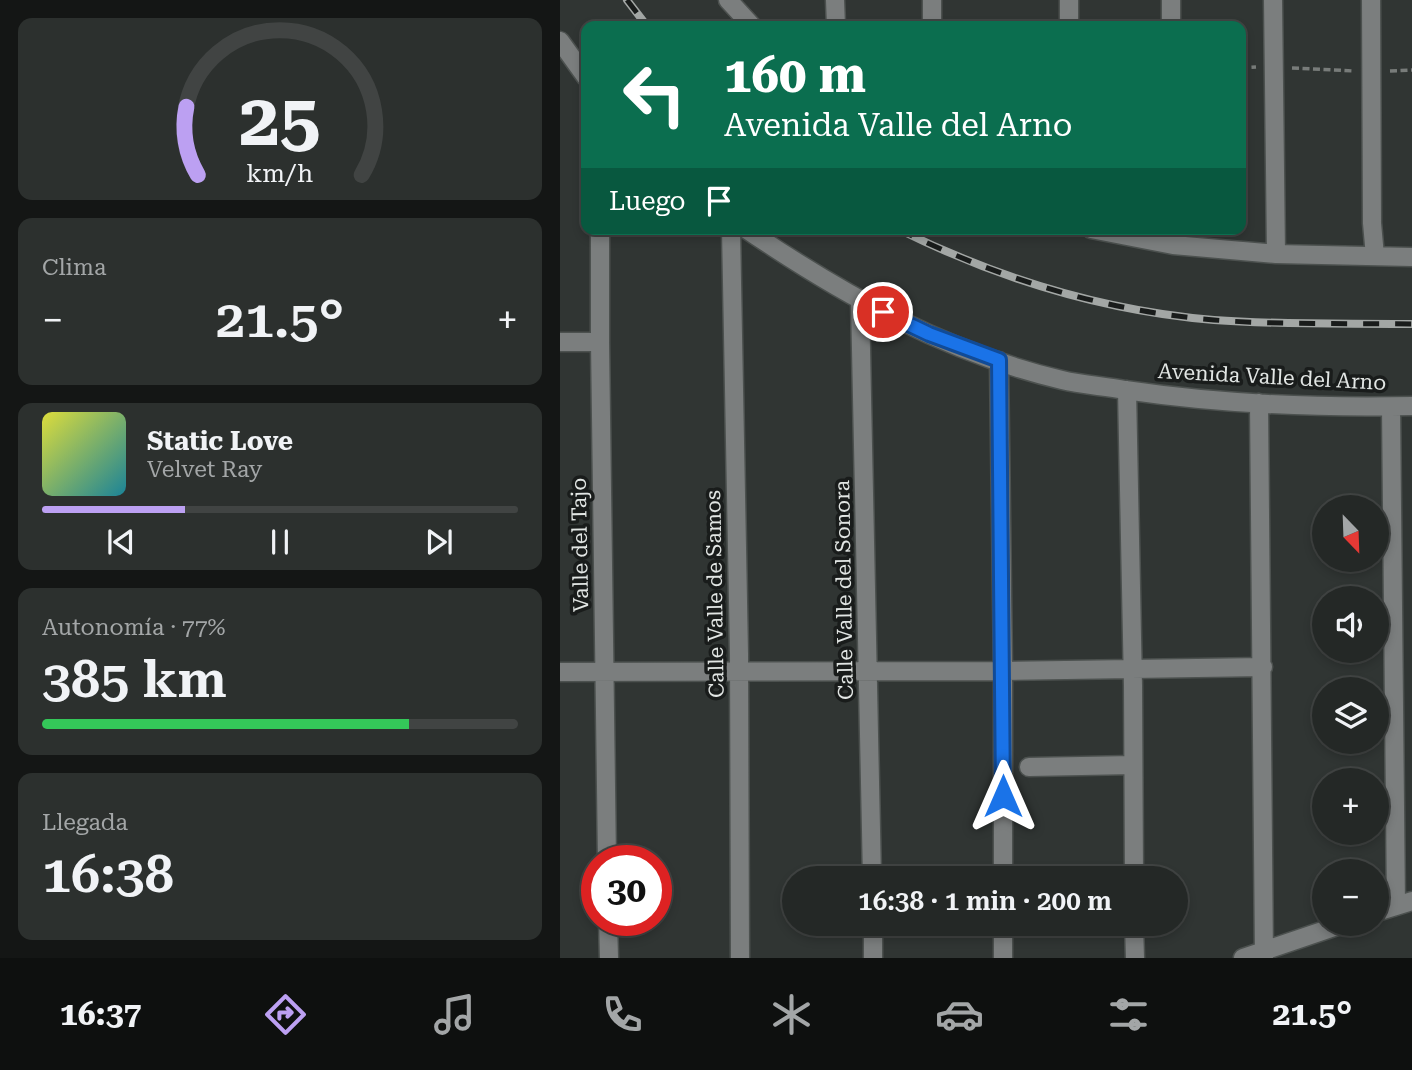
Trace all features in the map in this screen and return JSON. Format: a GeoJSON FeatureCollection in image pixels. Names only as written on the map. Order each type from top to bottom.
{"type":"FeatureCollection","features":[{"type":"Feature","properties":{"kind":"street"},"geometry":{"type":"LineString","coordinates":[[728,0],[747,21]]}},
{"type":"Feature","properties":{"kind":"street"},"geometry":{"type":"LineString","coordinates":[[835,0],[836,21]]}},
{"type":"Feature","properties":{"kind":"street"},"geometry":{"type":"LineString","coordinates":[[932,0],[932,21]]}},
{"type":"Feature","properties":{"kind":"street"},"geometry":{"type":"LineString","coordinates":[[1069,0],[1069,21]]}},
{"type":"Feature","properties":{"kind":"street"},"geometry":{"type":"LineString","coordinates":[[1171,0],[1171,21]]}},
{"type":"Feature","properties":{"kind":"street"},"geometry":{"type":"LineString","coordinates":[[1273,0],[1276,254]]}},
{"type":"Feature","properties":{"kind":"street"},"geometry":{"type":"LineString","coordinates":[[1371,0],[1371,223],[1375,256]]}},
{"type":"Feature","properties":{"kind":"street"},"geometry":{"type":"LineString","coordinates":[[561,45],[581,71]]}},
{"type":"Feature","properties":{"kind":"street","name":"Valle del Tajo"},"geometry":{"type":"LineString","coordinates":[[600,235],[607,845]]}},
{"type":"Feature","properties":{"kind":"street","name":"Calle Valle de Samos"},"geometry":{"type":"LineString","coordinates":[[731,235],[739,671],[740,958]]}},
{"type":"Feature","properties":{"kind":"street","name":"Avenida Valle del Arno"},"geometry":{"type":"LineString","coordinates":[[755,235],[860,301],[929,334],[1063,380],[1193,400],[1412,406]]}},
{"type":"Feature","properties":{"kind":"street"},"geometry":{"type":"LineString","coordinates":[[1152,235],[1276,254],[1412,257]]}},
{"type":"Feature","properties":{"kind":"street","name":"Calle Valle del Sonora"},"geometry":{"type":"LineString","coordinates":[[860,301],[872,866]]}},
{"type":"Feature","properties":{"kind":"street"},"geometry":{"type":"LineString","coordinates":[[560,342],[600,342]]}},
{"type":"Feature","properties":{"kind":"street"},"geometry":{"type":"LineString","coordinates":[[999,360],[1003,866]]}},
{"type":"Feature","properties":{"kind":"street"},"geometry":{"type":"LineString","coordinates":[[1127,390],[1134,866]]}},
{"type":"Feature","properties":{"kind":"street"},"geometry":{"type":"LineString","coordinates":[[1259,403],[1264,955]]}},
{"type":"Feature","properties":{"kind":"street"},"geometry":{"type":"LineString","coordinates":[[1391,407],[1404,903]]}},
{"type":"Feature","properties":{"kind":"street"},"geometry":{"type":"LineString","coordinates":[[560,672],[1003,671],[1263,667]]}},
{"type":"Feature","properties":{"kind":"street"},"geometry":{"type":"LineString","coordinates":[[1029,767],[1133,765]]}},
{"type":"Feature","properties":{"kind":"street"},"geometry":{"type":"LineString","coordinates":[[608,936],[609,958]]}},
{"type":"Feature","properties":{"kind":"street"},"geometry":{"type":"LineString","coordinates":[[873,936],[873,958]]}},
{"type":"Feature","properties":{"kind":"street"},"geometry":{"type":"LineString","coordinates":[[1003,936],[1003,958]]}},
{"type":"Feature","properties":{"kind":"street"},"geometry":{"type":"LineString","coordinates":[[1135,936],[1135,958]]}},
{"type":"Feature","properties":{"kind":"street"},"geometry":{"type":"LineString","coordinates":[[1242,958],[1264,955],[1312,936]]}},
{"type":"Feature","properties":{"kind":"path"},"geometry":{"type":"LineString","coordinates":[[1246,68],[1370,72],[1412,69]]}},
{"type":"Feature","properties":{"kind":"railway"},"geometry":{"type":"LineString","coordinates":[[627,0],[643,21]]}},
{"type":"Feature","properties":{"kind":"railway"},"geometry":{"type":"LineString","coordinates":[[910,235],[1012,277],[1052,290],[1132,309],[1239,322],[1412,324]]}},
{"type":"Feature","properties":{"kind":"route"},"geometry":{"type":"LineString","coordinates":[[883,312],[929,334],[999,360],[1003,796]]}}]}
